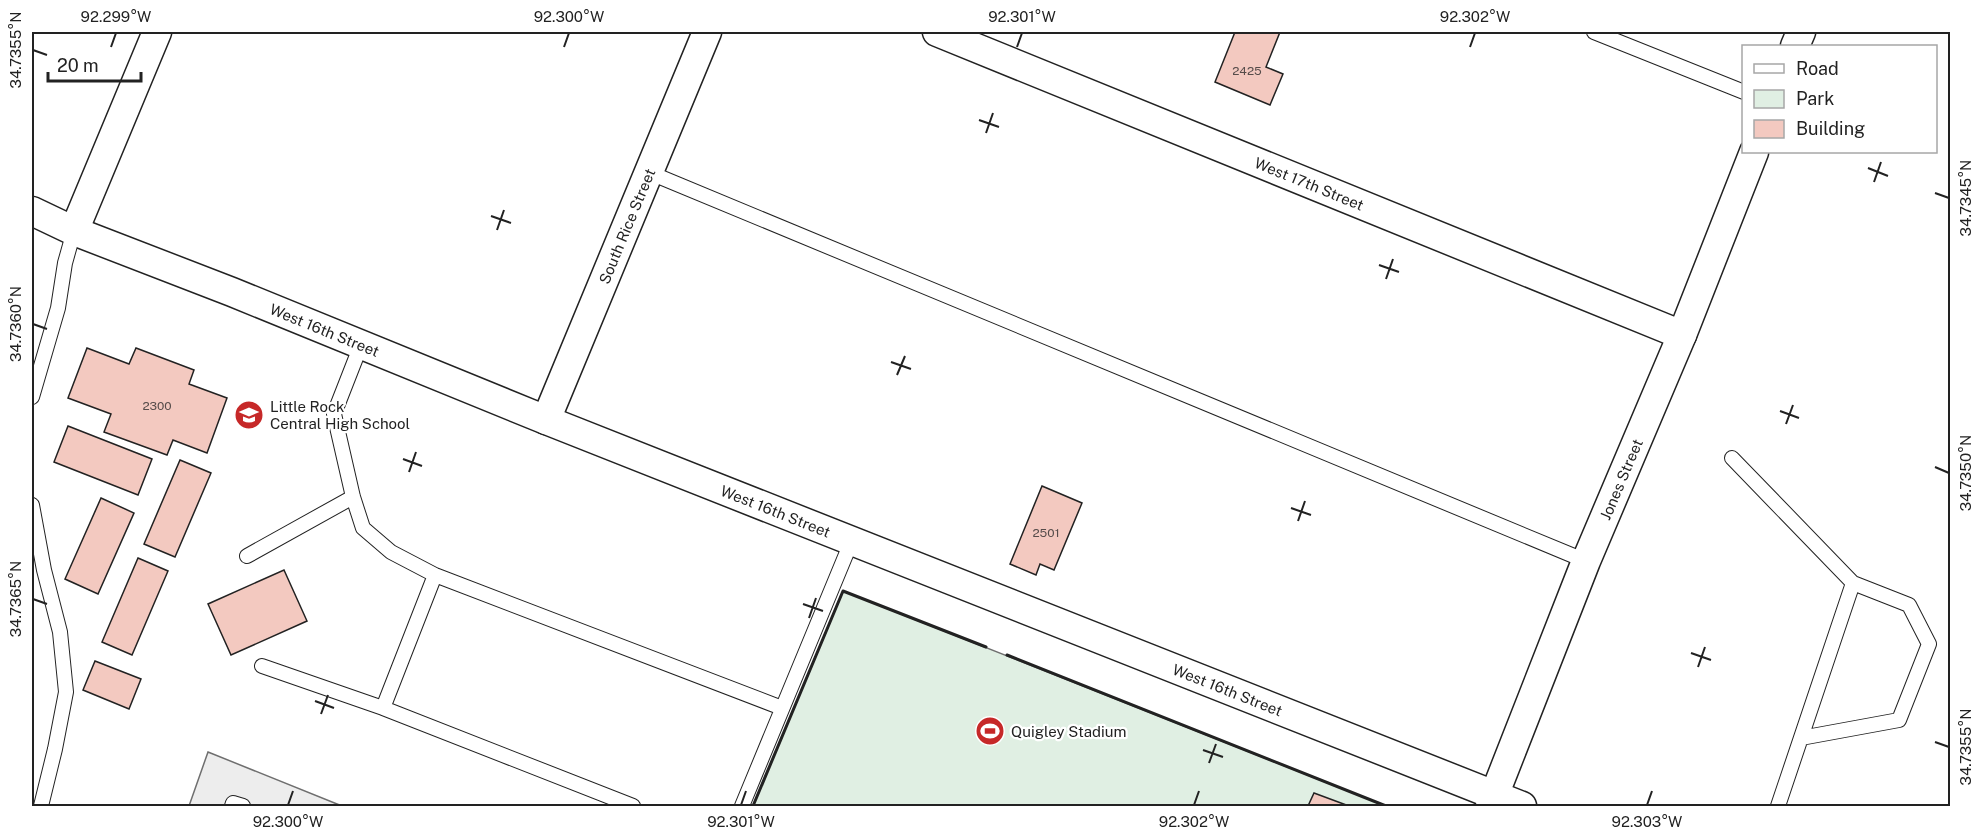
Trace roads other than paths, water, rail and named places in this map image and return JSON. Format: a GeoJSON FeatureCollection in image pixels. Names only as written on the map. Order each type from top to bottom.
{"type":"FeatureCollection","features":[{"type":"Feature","properties":{"kind":"street"},"geometry":{"type":"LineString","coordinates":[[74,231],[157,32]]}},
{"type":"Feature","properties":{"kind":"street","name":"South Rice Street"},"geometry":{"type":"LineString","coordinates":[[546,420],[707,32]]}},
{"type":"Feature","properties":{"kind":"street","name":"West 17th Street"},"geometry":{"type":"LineString","coordinates":[[937,32],[1682,335]]}},
{"type":"Feature","properties":{"kind":"street","name":"Jones Street"},"geometry":{"type":"LineString","coordinates":[[1492,801],[1586,561],[1682,335],[1754,153]]}},
{"type":"Feature","properties":{"kind":"street","name":"West 16th Street"},"geometry":{"type":"LineString","coordinates":[[32,211],[74,231],[852,540],[1492,801],[1522,807]]}},
{"type":"Feature","properties":{"kind":"lane"},"geometry":{"type":"LineString","coordinates":[[1594,32],[1742,92]]}},
{"type":"Feature","properties":{"kind":"lane"},"geometry":{"type":"LineString","coordinates":[[648,172],[1586,561]]}},
{"type":"Feature","properties":{"kind":"lane"},"geometry":{"type":"LineString","coordinates":[[32,397],[58,308],[65,263],[74,231]]}},
{"type":"Feature","properties":{"kind":"lane"},"geometry":{"type":"LineString","coordinates":[[361,345],[334,414],[353,497],[363,528],[391,552],[435,574],[782,708]]}},
{"type":"Feature","properties":{"kind":"lane"},"geometry":{"type":"LineString","coordinates":[[1732,458],[1853,583],[1909,605],[1929,644],[1899,720],[1801,738]]}},
{"type":"Feature","properties":{"kind":"lane"},"geometry":{"type":"LineString","coordinates":[[247,556],[353,497]]}},
{"type":"Feature","properties":{"kind":"lane"},"geometry":{"type":"LineString","coordinates":[[32,505],[44,570],[60,632],[66,692],[41,807]]}},
{"type":"Feature","properties":{"kind":"lane"},"geometry":{"type":"LineString","coordinates":[[742,807],[852,540]]}},
{"type":"Feature","properties":{"kind":"lane"},"geometry":{"type":"LineString","coordinates":[[383,708],[435,574]]}},
{"type":"Feature","properties":{"kind":"lane"},"geometry":{"type":"LineString","coordinates":[[1778,807],[1853,583]]}},
{"type":"Feature","properties":{"kind":"lane"},"geometry":{"type":"LineString","coordinates":[[262,666],[383,708],[633,807]]}},
{"type":"Feature","properties":{"kind":"lane"},"geometry":{"type":"LineString","coordinates":[[232,807],[233,803],[243,807]]}},
{"type":"Feature","properties":{"kind":"place","name":"Little Rock Central High School"},"geometry":{"type":"Point","coordinates":[249,415]}},
{"type":"Feature","properties":{"kind":"place","name":"Quigley Stadium"},"geometry":{"type":"Point","coordinates":[990,731]}}]}
